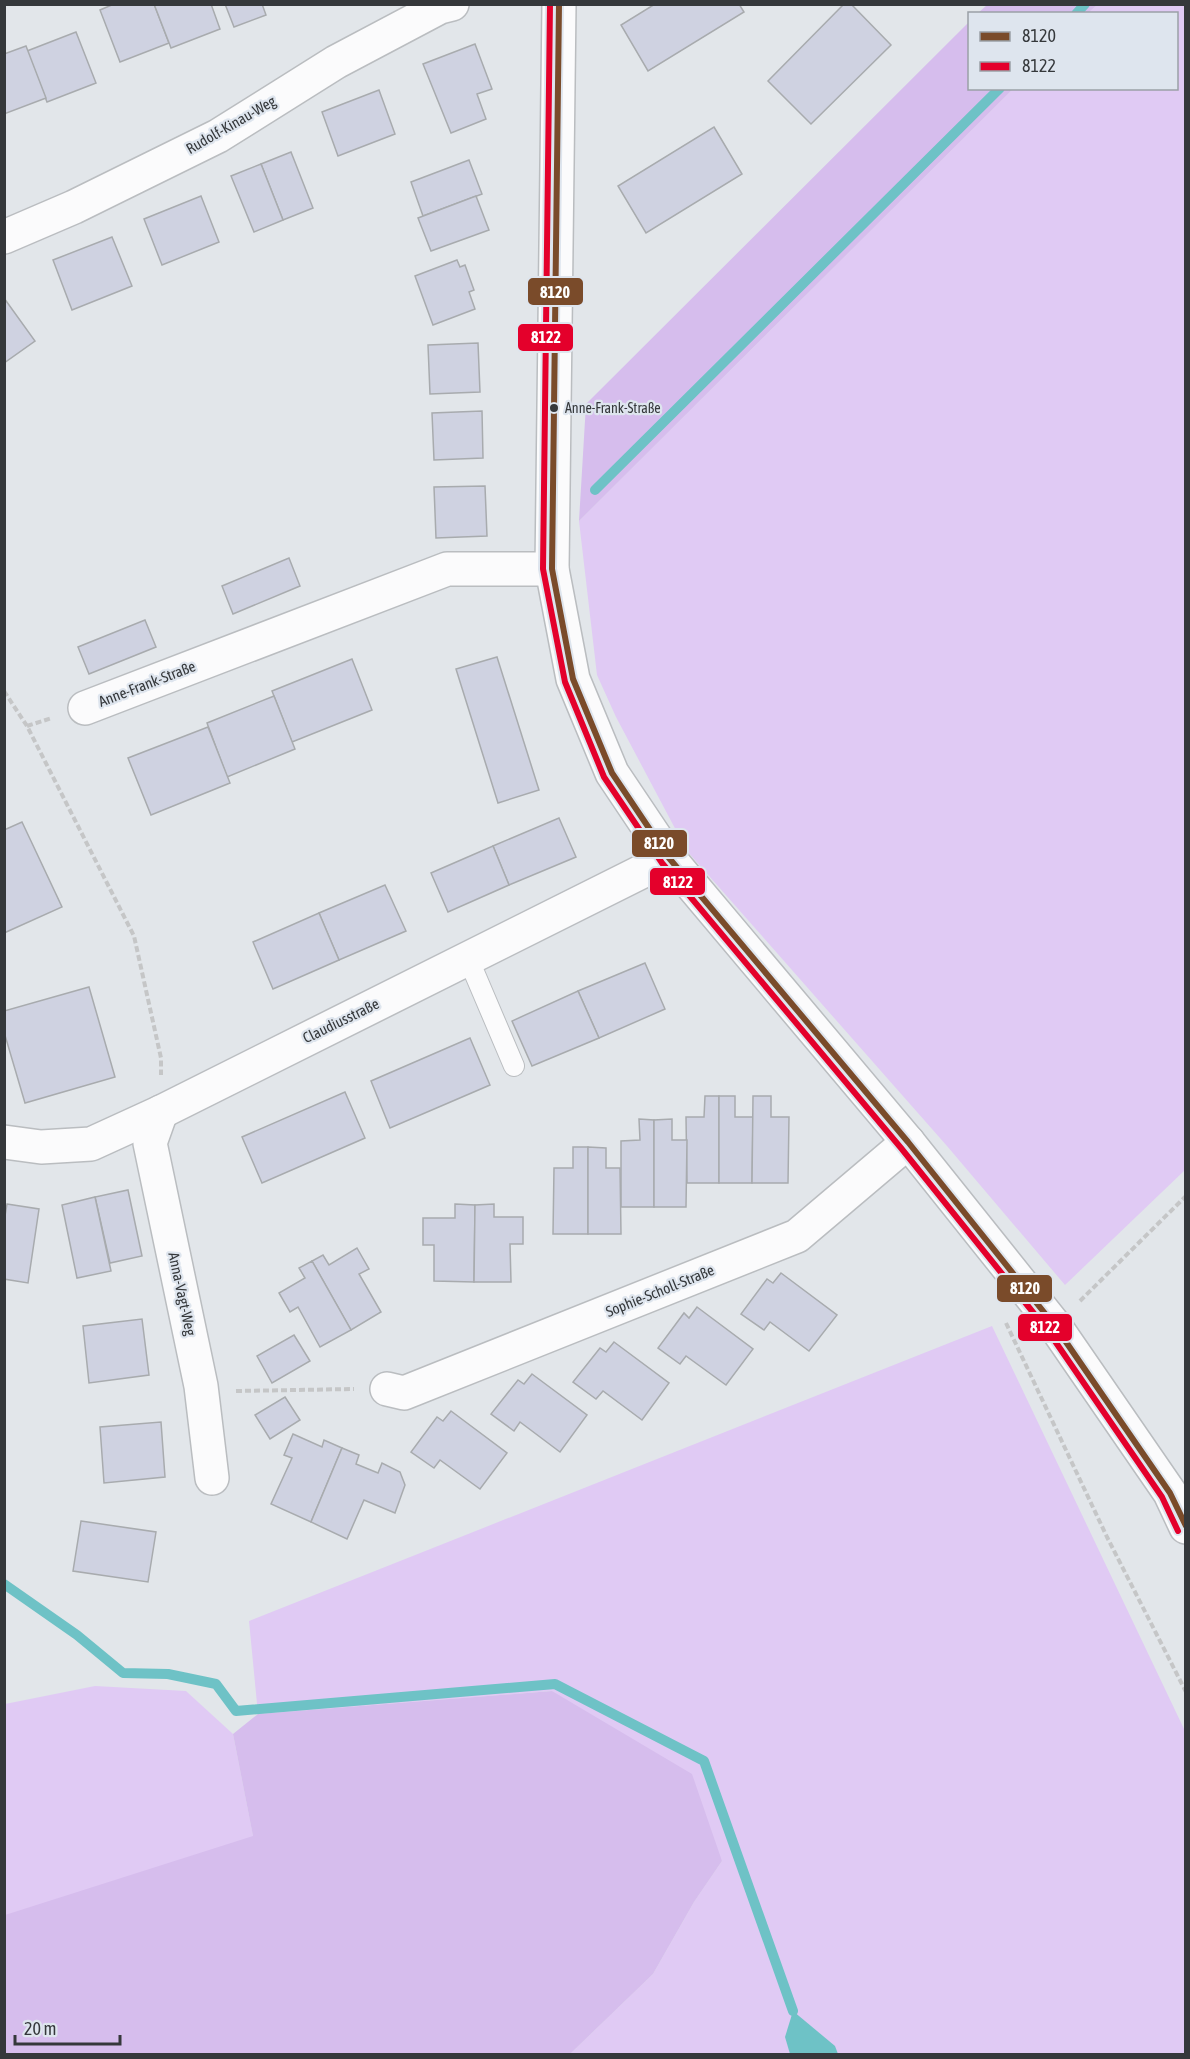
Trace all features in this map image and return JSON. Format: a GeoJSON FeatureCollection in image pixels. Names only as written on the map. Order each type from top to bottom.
{"type":"FeatureCollection","features":[{"type":"Feature","properties":{"kind":"street","name":"Rudolf-Kinau-Weg"},"geometry":{"type":"LineString","coordinates":[[4,237],[74,207],[218,136],[336,62],[441,7],[452,4]]}},
{"type":"Feature","properties":{"kind":"street"},"geometry":{"type":"LineString","coordinates":[[560,4],[552,569],[573,679],[612,773],[669,858],[908,1142],[1055,1326],[1170,1493],[1185,1527]]}},
{"type":"Feature","properties":{"kind":"street","name":"Anne-Frank-Straße"},"geometry":{"type":"LineString","coordinates":[[85,708],[447,569],[552,569]]}},
{"type":"Feature","properties":{"kind":"street","name":"Claudiusstraße"},"geometry":{"type":"LineString","coordinates":[[4,1142],[41,1147],[91,1144],[161,1112],[669,858]]}},
{"type":"Feature","properties":{"kind":"street","name":"Anna-Vagt-Weg"},"geometry":{"type":"LineString","coordinates":[[161,1112],[150,1143],[202,1392],[212,1478]]}},
{"type":"Feature","properties":{"kind":"street","name":"Sophie-Scholl-Straße"},"geometry":{"type":"LineString","coordinates":[[387,1389],[404,1393],[797,1236],[908,1142]]}},
{"type":"Feature","properties":{"kind":"lane"},"geometry":{"type":"LineString","coordinates":[[468,958],[514,1066]]}},
{"type":"Feature","properties":{"kind":"path"},"geometry":{"type":"LineString","coordinates":[[4,691],[27,726],[134,936],[161,1058],[161,1112]]}},
{"type":"Feature","properties":{"kind":"path"},"geometry":{"type":"LineString","coordinates":[[1055,1326],[1185,1196]]}},
{"type":"Feature","properties":{"kind":"path"},"geometry":{"type":"LineString","coordinates":[[1003,1317],[1107,1537],[1185,1692]]}},
{"type":"Feature","properties":{"kind":"path"},"geometry":{"type":"LineString","coordinates":[[202,1392],[387,1389]]}},
{"type":"Feature","properties":{"kind":"shaded area"},"geometry":{"type":"Polygon","coordinates":[[[987,4],[1097,5],[1089,12],[979,12],[987,4]]]}},
{"type":"Feature","properties":{"kind":"shaded area"},"geometry":{"type":"Polygon","coordinates":[[[1097,5],[1185,5],[1185,1170],[1065,1285],[947,1146],[687,851],[616,717],[597,675],[579,521],[1012,90],[1178,90],[1178,12],[1089,12],[1097,5]]]}},
{"type":"Feature","properties":{"kind":"shaded area"},"geometry":{"type":"Polygon","coordinates":[[[968,23],[968,90],[1012,90],[579,521],[586,404],[968,23]]]}},
{"type":"Feature","properties":{"kind":"shaded area"},"geometry":{"type":"Polygon","coordinates":[[[992,1326],[1185,1731],[1185,2054],[570,2054],[653,1974],[694,1902],[722,1861],[552,1691],[258,1714],[249,1621],[992,1326]]]}},
{"type":"Feature","properties":{"kind":"shaded area"},"geometry":{"type":"Polygon","coordinates":[[[95,1686],[186,1691],[233,1734],[296,2054],[5,2054],[5,1704],[95,1686]]]}},
{"type":"Feature","properties":{"kind":"shaded area"},"geometry":{"type":"Polygon","coordinates":[[[552,1691],[692,1774],[722,1861],[694,1902],[653,1974],[570,2054],[5,2054],[5,1915],[253,1836],[233,1734],[258,1714],[552,1691]]]}},
{"type":"Feature","properties":{"kind":"water"},"geometry":{"type":"Polygon","coordinates":[[[793,2011],[835,2046],[838,2054],[790,2054],[785,2037],[793,2011]]]}},
{"type":"Feature","properties":{"kind":"building"},"geometry":{"type":"Polygon","coordinates":[[[114,4],[154,4],[169,43],[120,62],[100,10],[114,4]]]}},
{"type":"Feature","properties":{"kind":"building"},"geometry":{"type":"Polygon","coordinates":[[[154,4],[211,4],[220,29],[171,48],[154,4]]]}},
{"type":"Feature","properties":{"kind":"building"},"geometry":{"type":"Polygon","coordinates":[[[225,4],[262,4],[266,15],[234,27],[225,4]]]}},
{"type":"Feature","properties":{"kind":"building"},"geometry":{"type":"Polygon","coordinates":[[[655,4],[739,4],[744,12],[648,71],[621,25],[655,4]]]}},
{"type":"Feature","properties":{"kind":"building"},"geometry":{"type":"Polygon","coordinates":[[[844,4],[851,4],[891,45],[811,124],[768,81],[844,4]]]}},
{"type":"Feature","properties":{"kind":"building"},"geometry":{"type":"Polygon","coordinates":[[[76,32],[96,83],[47,102],[27,51],[76,32]]]}},
{"type":"Feature","properties":{"kind":"building"},"geometry":{"type":"Polygon","coordinates":[[[475,44],[492,89],[477,94],[486,119],[451,133],[423,64],[475,44]]]}},
{"type":"Feature","properties":{"kind":"building"},"geometry":{"type":"Polygon","coordinates":[[[26,46],[46,98],[4,114],[4,54],[26,46]]]}},
{"type":"Feature","properties":{"kind":"building"},"geometry":{"type":"Polygon","coordinates":[[[379,90],[395,134],[338,156],[322,112],[379,90]]]}},
{"type":"Feature","properties":{"kind":"building"},"geometry":{"type":"Polygon","coordinates":[[[714,127],[742,174],[646,233],[618,186],[714,127]]]}},
{"type":"Feature","properties":{"kind":"building"},"geometry":{"type":"Polygon","coordinates":[[[291,152],[313,208],[283,220],[261,164],[291,152]]]}},
{"type":"Feature","properties":{"kind":"building"},"geometry":{"type":"Polygon","coordinates":[[[469,160],[482,194],[423,216],[411,182],[469,160]]]}},
{"type":"Feature","properties":{"kind":"building"},"geometry":{"type":"Polygon","coordinates":[[[261,164],[283,220],[254,232],[231,176],[261,164]]]}},
{"type":"Feature","properties":{"kind":"building"},"geometry":{"type":"Polygon","coordinates":[[[201,196],[219,242],[162,265],[144,219],[201,196]]]}},
{"type":"Feature","properties":{"kind":"building"},"geometry":{"type":"Polygon","coordinates":[[[476,196],[489,230],[431,251],[418,218],[476,196]]]}},
{"type":"Feature","properties":{"kind":"building"},"geometry":{"type":"Polygon","coordinates":[[[112,237],[132,286],[72,310],[53,260],[112,237]]]}},
{"type":"Feature","properties":{"kind":"building"},"geometry":{"type":"Polygon","coordinates":[[[457,260],[460,267],[465,265],[474,290],[469,292],[475,309],[433,325],[415,276],[457,260]]]}},
{"type":"Feature","properties":{"kind":"building"},"geometry":{"type":"Polygon","coordinates":[[[4,298],[35,341],[4,363],[4,298]]]}},
{"type":"Feature","properties":{"kind":"building"},"geometry":{"type":"Polygon","coordinates":[[[478,343],[480,392],[430,394],[428,345],[478,343]]]}},
{"type":"Feature","properties":{"kind":"building"},"geometry":{"type":"Polygon","coordinates":[[[482,411],[483,458],[434,460],[432,413],[482,411]]]}},
{"type":"Feature","properties":{"kind":"building"},"geometry":{"type":"Polygon","coordinates":[[[485,486],[487,536],[436,538],[434,487],[485,486]]]}},
{"type":"Feature","properties":{"kind":"building"},"geometry":{"type":"Polygon","coordinates":[[[289,558],[300,586],[233,614],[222,586],[289,558]]]}},
{"type":"Feature","properties":{"kind":"building"},"geometry":{"type":"Polygon","coordinates":[[[145,620],[156,647],[89,674],[78,647],[145,620]]]}},
{"type":"Feature","properties":{"kind":"building"},"geometry":{"type":"Polygon","coordinates":[[[497,657],[539,790],[498,803],[456,669],[497,657]]]}},
{"type":"Feature","properties":{"kind":"building"},"geometry":{"type":"Polygon","coordinates":[[[352,659],[372,710],[292,742],[272,691],[352,659]]]}},
{"type":"Feature","properties":{"kind":"building"},"geometry":{"type":"Polygon","coordinates":[[[274,696],[295,749],[227,777],[207,723],[274,696]]]}},
{"type":"Feature","properties":{"kind":"building"},"geometry":{"type":"Polygon","coordinates":[[[208,727],[230,783],[151,815],[128,758],[208,727]]]}},
{"type":"Feature","properties":{"kind":"building"},"geometry":{"type":"Polygon","coordinates":[[[559,818],[576,857],[509,885],[493,846],[559,818]]]}},
{"type":"Feature","properties":{"kind":"building"},"geometry":{"type":"Polygon","coordinates":[[[22,822],[62,907],[4,933],[4,830],[22,822]]]}},
{"type":"Feature","properties":{"kind":"building"},"geometry":{"type":"Polygon","coordinates":[[[493,846],[509,885],[448,912],[431,873],[493,846]]]}},
{"type":"Feature","properties":{"kind":"building"},"geometry":{"type":"Polygon","coordinates":[[[385,885],[406,931],[339,960],[319,913],[385,885]]]}},
{"type":"Feature","properties":{"kind":"building"},"geometry":{"type":"Polygon","coordinates":[[[319,913],[339,960],[273,989],[253,942],[319,913]]]}},
{"type":"Feature","properties":{"kind":"building"},"geometry":{"type":"Polygon","coordinates":[[[645,963],[665,1009],[599,1038],[578,991],[645,963]]]}},
{"type":"Feature","properties":{"kind":"building"},"geometry":{"type":"Polygon","coordinates":[[[89,987],[115,1077],[25,1103],[4,1032],[4,1011],[89,987]]]}},
{"type":"Feature","properties":{"kind":"building"},"geometry":{"type":"Polygon","coordinates":[[[578,991],[599,1038],[532,1066],[512,1021],[578,991]]]}},
{"type":"Feature","properties":{"kind":"building"},"geometry":{"type":"Polygon","coordinates":[[[470,1038],[490,1085],[390,1128],[371,1081],[470,1038]]]}},
{"type":"Feature","properties":{"kind":"building"},"geometry":{"type":"Polygon","coordinates":[[[345,1092],[365,1138],[262,1183],[242,1137],[345,1092]]]}},
{"type":"Feature","properties":{"kind":"building"},"geometry":{"type":"Polygon","coordinates":[[[705,1096],[719,1096],[719,1183],[687,1183],[686,1117],[704,1117],[705,1096]]]}},
{"type":"Feature","properties":{"kind":"building"},"geometry":{"type":"Polygon","coordinates":[[[719,1096],[735,1096],[735,1117],[753,1117],[752,1183],[719,1183],[719,1096]]]}},
{"type":"Feature","properties":{"kind":"building"},"geometry":{"type":"Polygon","coordinates":[[[753,1096],[771,1096],[771,1117],[789,1117],[788,1183],[752,1183],[753,1096]]]}},
{"type":"Feature","properties":{"kind":"building"},"geometry":{"type":"Polygon","coordinates":[[[639,1119],[654,1120],[654,1207],[621,1207],[621,1141],[640,1140],[639,1119]]]}},
{"type":"Feature","properties":{"kind":"building"},"geometry":{"type":"Polygon","coordinates":[[[672,1119],[672,1140],[687,1140],[686,1207],[654,1207],[654,1120],[672,1119]]]}},
{"type":"Feature","properties":{"kind":"building"},"geometry":{"type":"Polygon","coordinates":[[[573,1147],[588,1147],[588,1234],[553,1234],[554,1168],[573,1168],[573,1147]]]}},
{"type":"Feature","properties":{"kind":"building"},"geometry":{"type":"Polygon","coordinates":[[[588,1147],[606,1148],[606,1168],[620,1168],[621,1234],[588,1234],[588,1147]]]}},
{"type":"Feature","properties":{"kind":"building"},"geometry":{"type":"Polygon","coordinates":[[[128,1190],[142,1256],[110,1263],[95,1197],[128,1190]]]}},
{"type":"Feature","properties":{"kind":"building"},"geometry":{"type":"Polygon","coordinates":[[[95,1197],[111,1271],[77,1278],[62,1205],[95,1197]]]}},
{"type":"Feature","properties":{"kind":"building"},"geometry":{"type":"Polygon","coordinates":[[[7,1204],[39,1209],[28,1283],[4,1279],[4,1222],[7,1204]]]}},
{"type":"Feature","properties":{"kind":"building"},"geometry":{"type":"Polygon","coordinates":[[[455,1204],[475,1205],[474,1282],[434,1281],[434,1245],[423,1245],[423,1218],[455,1218],[455,1204]]]}},
{"type":"Feature","properties":{"kind":"building"},"geometry":{"type":"Polygon","coordinates":[[[494,1204],[494,1217],[523,1217],[523,1244],[510,1244],[511,1282],[474,1282],[475,1205],[494,1204]]]}},
{"type":"Feature","properties":{"kind":"building"},"geometry":{"type":"Polygon","coordinates":[[[357,1248],[369,1269],[359,1274],[381,1312],[351,1330],[312,1261],[323,1255],[329,1265],[357,1248]]]}},
{"type":"Feature","properties":{"kind":"building"},"geometry":{"type":"Polygon","coordinates":[[[312,1261],[351,1330],[320,1347],[298,1307],[290,1312],[279,1293],[305,1278],[299,1268],[312,1261]]]}},
{"type":"Feature","properties":{"kind":"building"},"geometry":{"type":"Polygon","coordinates":[[[781,1273],[837,1315],[809,1351],[770,1322],[764,1330],[741,1314],[767,1279],[773,1283],[781,1273]]]}},
{"type":"Feature","properties":{"kind":"building"},"geometry":{"type":"Polygon","coordinates":[[[697,1307],[753,1349],[726,1385],[686,1356],[680,1364],[658,1348],[684,1313],[689,1318],[697,1307]]]}},
{"type":"Feature","properties":{"kind":"building"},"geometry":{"type":"Polygon","coordinates":[[[142,1319],[149,1375],[89,1383],[83,1326],[142,1319]]]}},
{"type":"Feature","properties":{"kind":"building"},"geometry":{"type":"Polygon","coordinates":[[[294,1335],[310,1361],[272,1383],[257,1356],[294,1335]]]}},
{"type":"Feature","properties":{"kind":"building"},"geometry":{"type":"Polygon","coordinates":[[[614,1342],[669,1383],[642,1420],[603,1391],[596,1399],[573,1382],[600,1348],[606,1352],[614,1342]]]}},
{"type":"Feature","properties":{"kind":"building"},"geometry":{"type":"Polygon","coordinates":[[[532,1374],[587,1415],[560,1452],[520,1422],[514,1431],[491,1414],[518,1380],[524,1384],[532,1374]]]}},
{"type":"Feature","properties":{"kind":"building"},"geometry":{"type":"Polygon","coordinates":[[[285,1397],[300,1420],[270,1439],[255,1415],[285,1397]]]}},
{"type":"Feature","properties":{"kind":"building"},"geometry":{"type":"Polygon","coordinates":[[[451,1411],[507,1453],[480,1489],[440,1460],[434,1468],[411,1452],[437,1417],[443,1421],[451,1411]]]}},
{"type":"Feature","properties":{"kind":"building"},"geometry":{"type":"Polygon","coordinates":[[[161,1422],[165,1477],[104,1483],[100,1427],[161,1422]]]}},
{"type":"Feature","properties":{"kind":"building"},"geometry":{"type":"Polygon","coordinates":[[[293,1434],[322,1447],[324,1440],[342,1448],[311,1522],[271,1504],[292,1458],[284,1455],[293,1434]]]}},
{"type":"Feature","properties":{"kind":"building"},"geometry":{"type":"Polygon","coordinates":[[[342,1448],[359,1455],[356,1464],[378,1473],[382,1463],[400,1472],[405,1485],[395,1513],[364,1500],[347,1539],[311,1522],[342,1448]]]}},
{"type":"Feature","properties":{"kind":"building"},"geometry":{"type":"Polygon","coordinates":[[[81,1521],[156,1532],[148,1582],[73,1571],[81,1521]]]}},
{"type":"Feature","properties":{"kind":"waterway"},"geometry":{"type":"LineString","coordinates":[[1078,12],[1085,4]]}},
{"type":"Feature","properties":{"kind":"waterway"},"geometry":{"type":"LineString","coordinates":[[595,490],[998,90]]}},
{"type":"Feature","properties":{"kind":"waterway"},"geometry":{"type":"LineString","coordinates":[[4,1584],[77,1635],[123,1673],[168,1674],[216,1684],[236,1711],[555,1684],[704,1761],[793,2011]]}},
{"type":"Feature","properties":{"kind":"transit line","name":"8122"},"geometry":{"type":"LineString","coordinates":[[550,4],[543,569],[565,682],[604,777],[662,863],[901,1148],[1048,1331],[1162,1497],[1178,1531]]}},
{"type":"Feature","properties":{"kind":"transit line","name":"8120"},"geometry":{"type":"LineString","coordinates":[[559,4],[552,569],[573,679],[612,773],[669,858],[908,1142],[1055,1326],[1170,1493],[1186,1526]]}},
{"type":"Feature","properties":{"kind":"place","name":"Anne-Frank-Straße"},"geometry":{"type":"Point","coordinates":[554,408]}}]}
